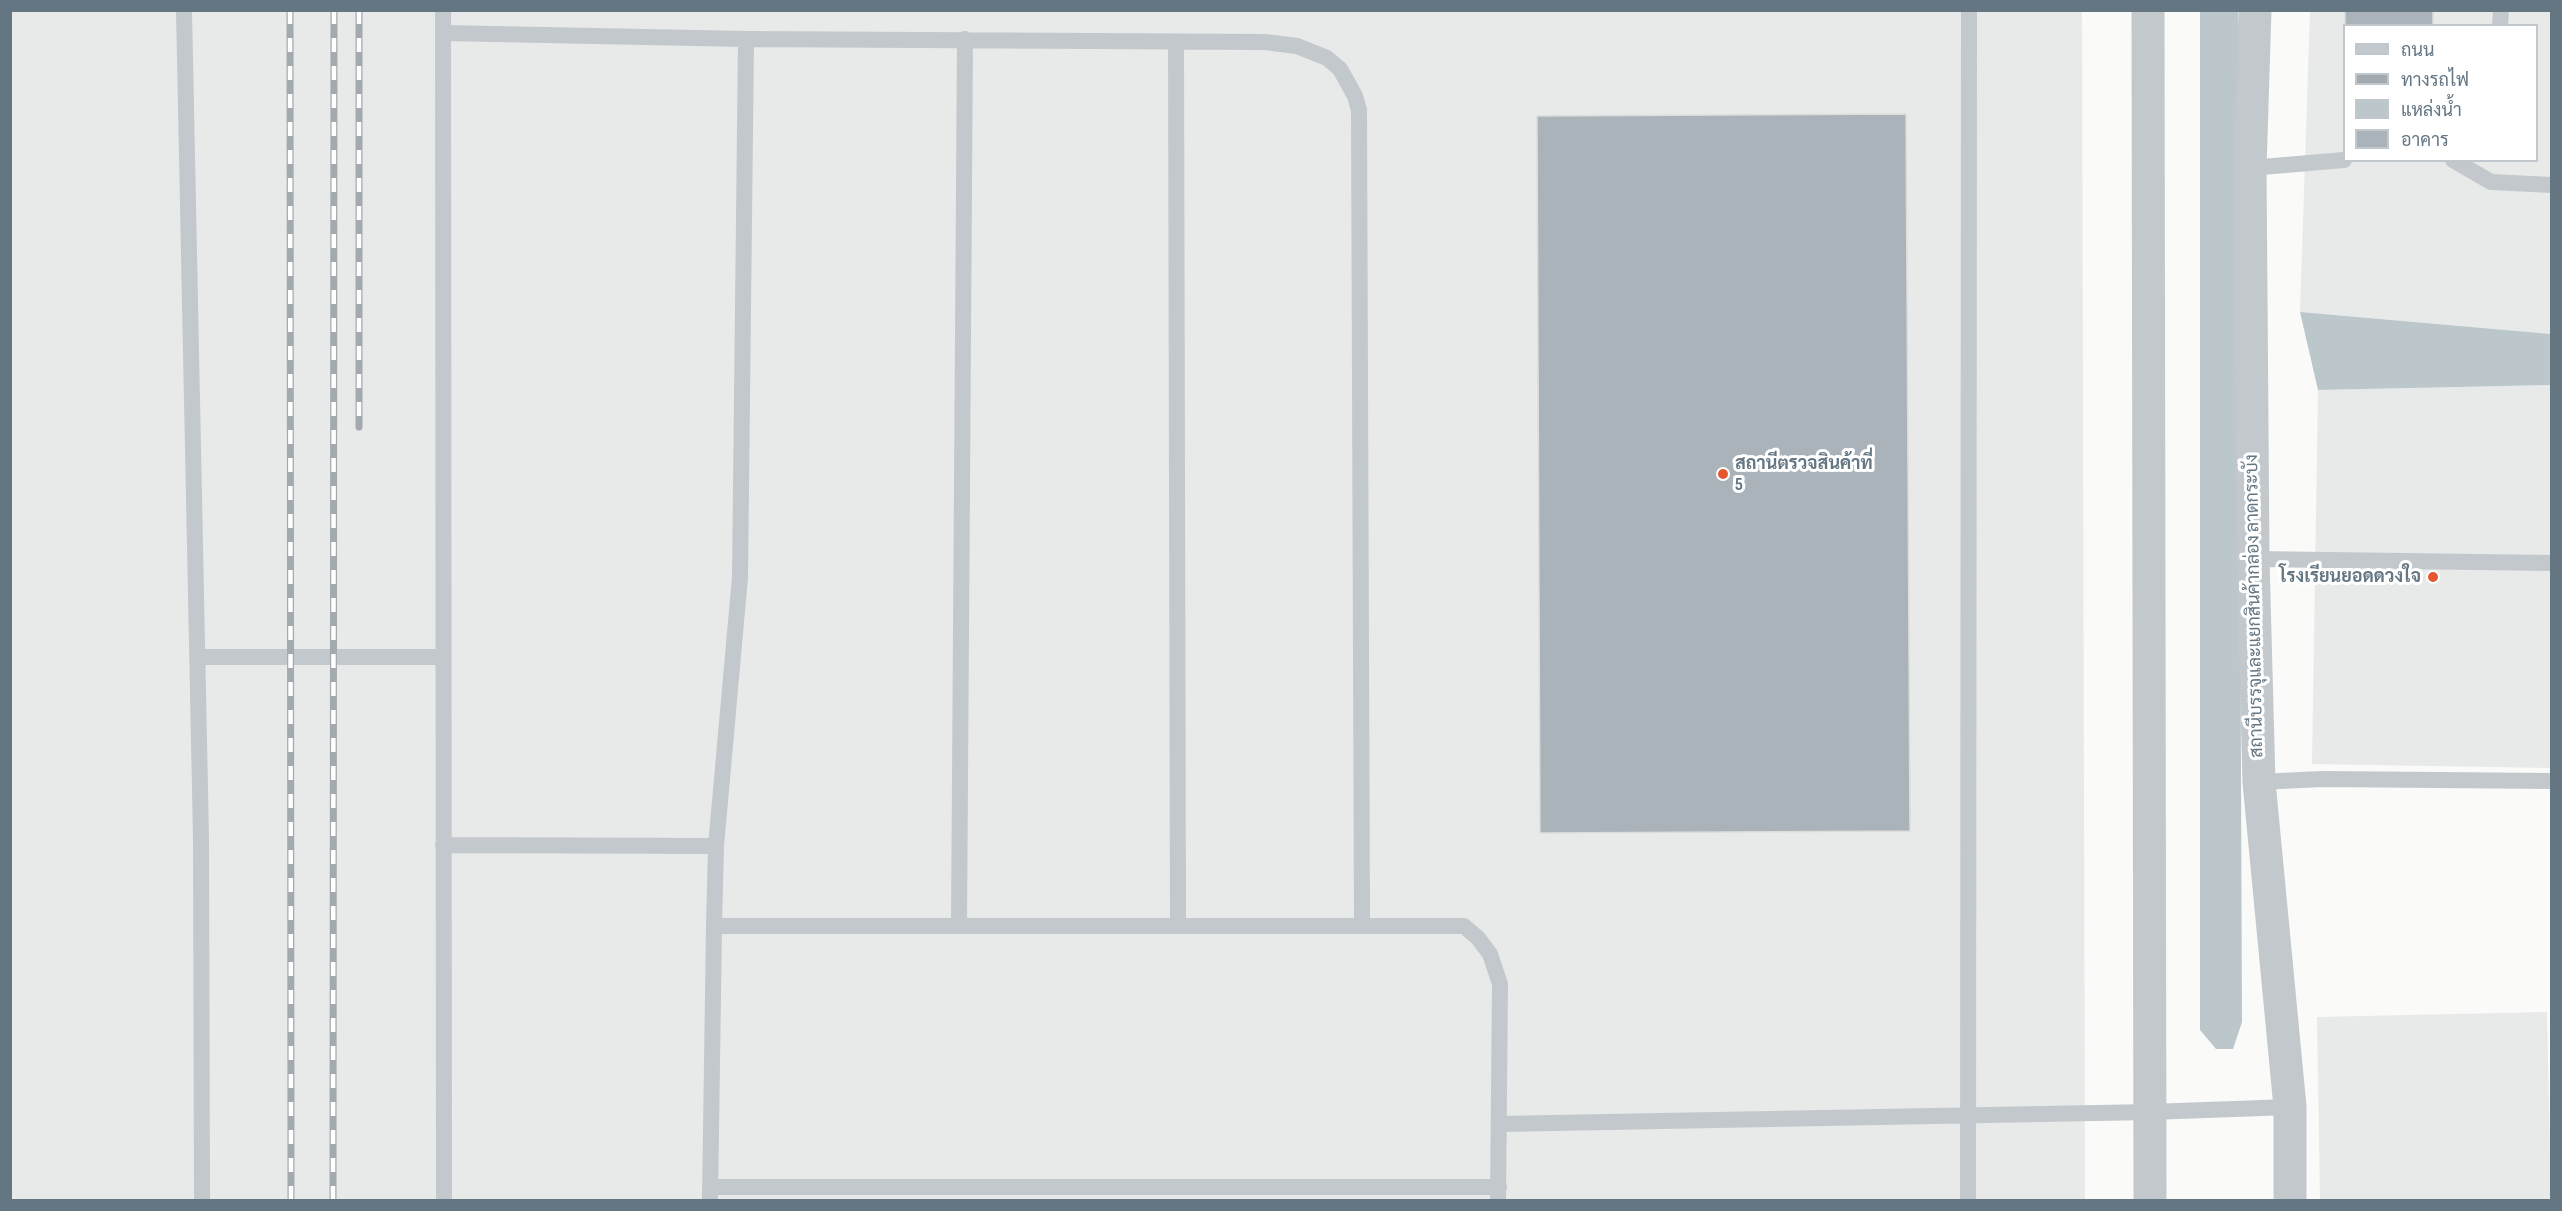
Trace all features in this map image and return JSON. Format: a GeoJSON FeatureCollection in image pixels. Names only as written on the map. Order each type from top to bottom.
{"type":"FeatureCollection","features":[{"type":"Feature","properties":{"kind":"street"},"geometry":{"type":"LineString","coordinates":[[2148,10],[2150,1200]]}},
{"type":"Feature","properties":{"kind":"street","name":"สถานีบรรจุและแยกสินค้ากล่อง ลาดกระบัง"},"geometry":{"type":"LineString","coordinates":[[2255,10],[2250,168],[2253,559],[2259,782],[2290,1107],[2290,1200]]}},
{"type":"Feature","properties":{"kind":"lane"},"geometry":{"type":"LineString","coordinates":[[184,10],[201,838],[202,1200]]}},
{"type":"Feature","properties":{"kind":"lane"},"geometry":{"type":"LineString","coordinates":[[443,10],[444,1200]]}},
{"type":"Feature","properties":{"kind":"lane"},"geometry":{"type":"LineString","coordinates":[[1968,1200],[1969,10]]}},
{"type":"Feature","properties":{"kind":"lane"},"geometry":{"type":"LineString","coordinates":[[443,33],[746,39],[1281,43],[1312,51],[1327,58],[1340,69],[1356,96],[1359,110],[1362,925]]}},
{"type":"Feature","properties":{"kind":"lane"},"geometry":{"type":"LineString","coordinates":[[714,926],[1464,926],[1485,947],[1494,963],[1501,996],[1499,1194],[710,1194],[714,926],[716,846],[740,577],[746,39]]}},
{"type":"Feature","properties":{"kind":"lane"},"geometry":{"type":"LineString","coordinates":[[959,925],[965,39]]}},
{"type":"Feature","properties":{"kind":"lane"},"geometry":{"type":"LineString","coordinates":[[1176,42],[1178,925]]}},
{"type":"Feature","properties":{"kind":"lane"},"geometry":{"type":"LineString","coordinates":[[2250,168],[2343,160]]}},
{"type":"Feature","properties":{"kind":"lane"},"geometry":{"type":"LineString","coordinates":[[2456,162],[2491,182],[2552,185]]}},
{"type":"Feature","properties":{"kind":"lane"},"geometry":{"type":"LineString","coordinates":[[2253,559],[2552,563]]}},
{"type":"Feature","properties":{"kind":"lane"},"geometry":{"type":"LineString","coordinates":[[197,657],[443,657]]}},
{"type":"Feature","properties":{"kind":"lane"},"geometry":{"type":"LineString","coordinates":[[2259,782],[2322,779],[2552,781]]}},
{"type":"Feature","properties":{"kind":"lane"},"geometry":{"type":"LineString","coordinates":[[443,845],[716,846]]}},
{"type":"Feature","properties":{"kind":"lane"},"geometry":{"type":"LineString","coordinates":[[1499,1124],[2150,1112],[2290,1107]]}},
{"type":"Feature","properties":{"kind":"shaded area"},"geometry":{"type":"Polygon","coordinates":[[[10,11],[2082,11],[2085,1200],[11,1200],[10,11]]]}},
{"type":"Feature","properties":{"kind":"shaded area"},"geometry":{"type":"Polygon","coordinates":[[[2310,11],[2551,11],[2551,334],[2300,312],[2310,11]]]}},
{"type":"Feature","properties":{"kind":"shaded area","name":"โรงเรียนยอดดวงใจ"},"geometry":{"type":"Polygon","coordinates":[[[2551,385],[2551,768],[2312,764],[2318,390],[2551,385]]]}},
{"type":"Feature","properties":{"kind":"shaded area"},"geometry":{"type":"Polygon","coordinates":[[[2547,1012],[2551,1200],[2320,1200],[2317,1017],[2547,1012]]]}},
{"type":"Feature","properties":{"kind":"water"},"geometry":{"type":"Polygon","coordinates":[[[2200,11],[2238,11],[2242,1022],[2233,1049],[2216,1049],[2200,1030],[2200,11]]]}},
{"type":"Feature","properties":{"kind":"water"},"geometry":{"type":"Polygon","coordinates":[[[2300,312],[2551,334],[2551,385],[2318,390],[2300,312]]]}},
{"type":"Feature","properties":{"kind":"building"},"geometry":{"type":"Polygon","coordinates":[[[2345,10],[2433,10],[2433,24],[2345,24],[2345,10]]]}},
{"type":"Feature","properties":{"kind":"building","name":"สถานีตรวจสินค้าที่ 5"},"geometry":{"type":"Polygon","coordinates":[[[1906,114],[1910,831],[1540,833],[1537,116],[1906,114]]]}},
{"type":"Feature","properties":{"kind":"railway"},"geometry":{"type":"LineString","coordinates":[[290,10],[291,1200]]}},
{"type":"Feature","properties":{"kind":"railway"},"geometry":{"type":"LineString","coordinates":[[333,1200],[334,10]]}},
{"type":"Feature","properties":{"kind":"railway"},"geometry":{"type":"LineString","coordinates":[[359,10],[359,427]]}},
{"type":"Feature","properties":{"kind":"place","name":"สถานีตรวจสินค้าที่ 5"},"geometry":{"type":"Point","coordinates":[1723,474]}},
{"type":"Feature","properties":{"kind":"place","name":"โรงเรียนยอดดวงใจ"},"geometry":{"type":"Point","coordinates":[2433,577]}}]}
